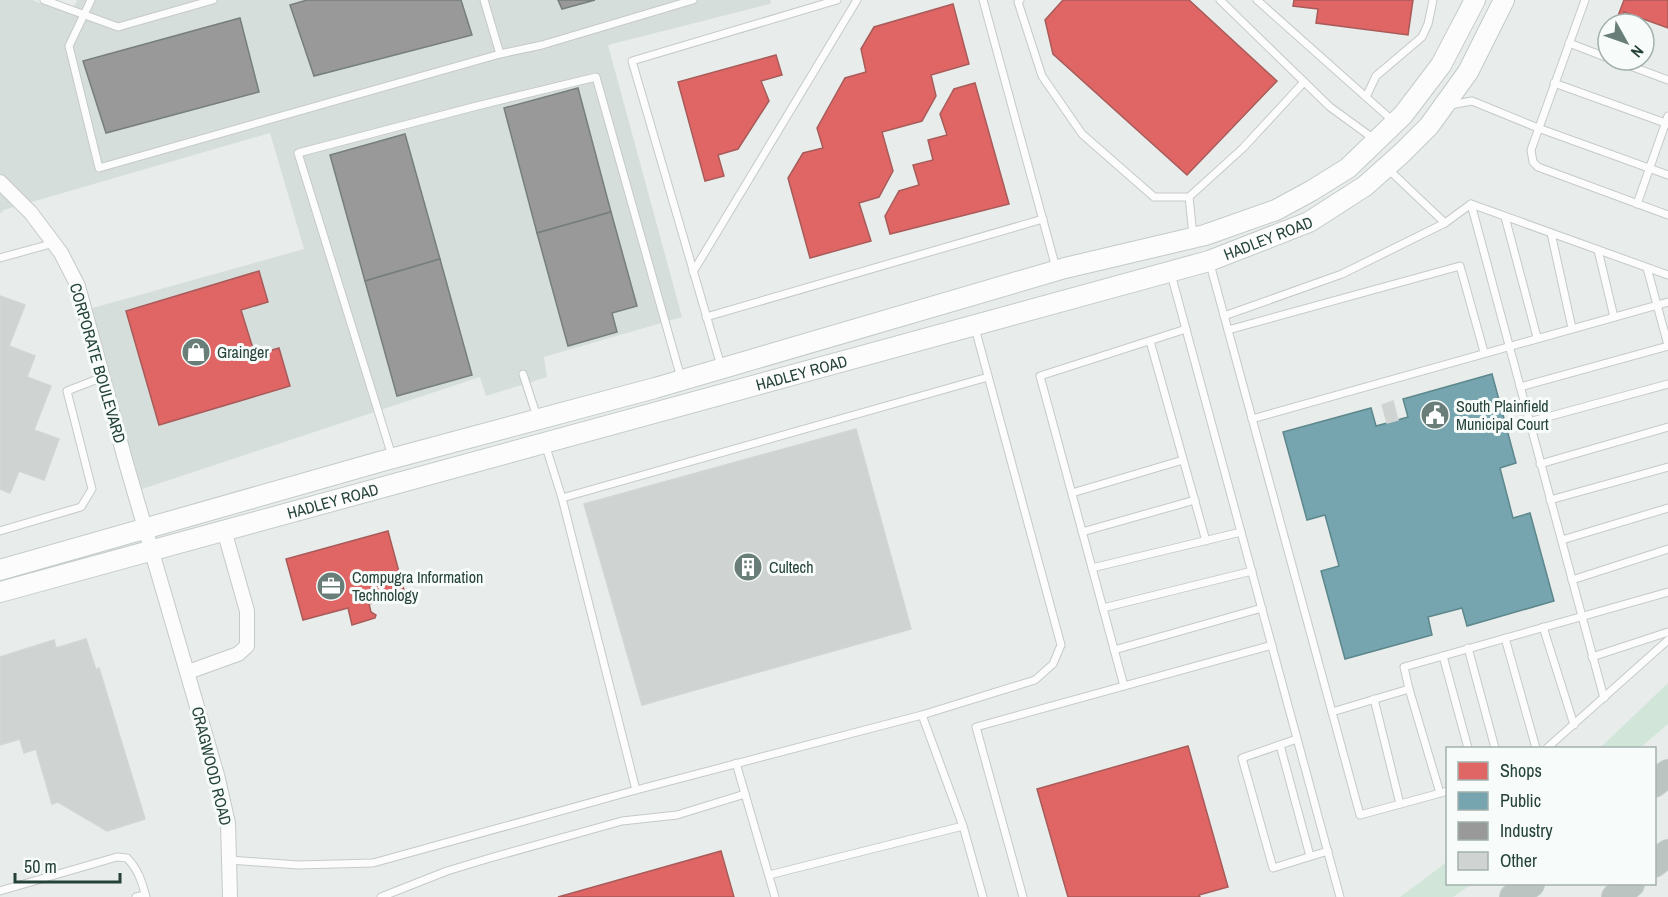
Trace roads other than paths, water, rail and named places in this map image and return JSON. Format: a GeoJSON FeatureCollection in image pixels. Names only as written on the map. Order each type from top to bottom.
{"type":"FeatureCollection","features":[{"type":"Feature","properties":{"kind":"highway"},"geometry":{"type":"LineString","coordinates":[[1656,782],[1668,773]]}},
{"type":"Feature","properties":{"kind":"highway"},"geometry":{"type":"LineString","coordinates":[[1656,862],[1668,853]]}},
{"type":"Feature","properties":{"kind":"highway"},"geometry":{"type":"LineString","coordinates":[[1513,897],[1530,885]]}},
{"type":"Feature","properties":{"kind":"highway"},"geometry":{"type":"LineString","coordinates":[[1615,897],[1630,885]]}},
{"type":"Feature","properties":{"kind":"main road","name":"HADLEY ROAD"},"geometry":{"type":"LineString","coordinates":[[0,570],[147,530],[393,458],[681,380],[1057,271],[1199,236],[1276,210],[1348,168],[1403,115],[1441,66],[1475,0]]}},
{"type":"Feature","properties":{"kind":"main road","name":"HADLEY ROAD"},"geometry":{"type":"LineString","coordinates":[[0,592],[1209,261],[1309,222],[1365,186],[1429,126],[1468,72],[1504,0]]}},
{"type":"Feature","properties":{"kind":"main road"},"geometry":{"type":"LineString","coordinates":[[1199,236],[1209,261]]}},
{"type":"Feature","properties":{"kind":"street","name":"CORPORATE BOULEVARD"},"geometry":{"type":"LineString","coordinates":[[0,182],[31,213],[54,243],[78,285],[147,530]]}},
{"type":"Feature","properties":{"kind":"street","name":"CRAGWOOD ROAD"},"geometry":{"type":"LineString","coordinates":[[147,530],[217,775],[228,823],[230,897]]}},
{"type":"Feature","properties":{"kind":"street"},"geometry":{"type":"LineString","coordinates":[[188,672],[238,654],[247,646],[247,611],[224,530]]}},
{"type":"Feature","properties":{"kind":"lane"},"geometry":{"type":"LineString","coordinates":[[44,0],[118,27],[213,0]]}},
{"type":"Feature","properties":{"kind":"lane"},"geometry":{"type":"LineString","coordinates":[[91,0],[69,46],[99,168],[500,54],[542,45],[693,0]]}},
{"type":"Feature","properties":{"kind":"lane"},"geometry":{"type":"LineString","coordinates":[[484,0],[500,54]]}},
{"type":"Feature","properties":{"kind":"lane"},"geometry":{"type":"LineString","coordinates":[[721,368],[632,61],[837,0]]}},
{"type":"Feature","properties":{"kind":"lane"},"geometry":{"type":"LineString","coordinates":[[693,272],[857,0]]}},
{"type":"Feature","properties":{"kind":"lane"},"geometry":{"type":"LineString","coordinates":[[983,0],[1057,271]]}},
{"type":"Feature","properties":{"kind":"lane"},"geometry":{"type":"LineString","coordinates":[[1020,0],[1018,2],[1042,76],[1082,134],[1154,197],[1189,197],[1243,148],[1304,82]]}},
{"type":"Feature","properties":{"kind":"lane"},"geometry":{"type":"LineString","coordinates":[[1221,0],[1330,107],[1376,141]]}},
{"type":"Feature","properties":{"kind":"lane"},"geometry":{"type":"LineString","coordinates":[[1257,0],[1395,123]]}},
{"type":"Feature","properties":{"kind":"lane"},"geometry":{"type":"LineString","coordinates":[[1366,97],[1376,76],[1422,37],[1428,24],[1433,0]]}},
{"type":"Feature","properties":{"kind":"lane"},"geometry":{"type":"LineString","coordinates":[[1585,0],[1538,128],[1531,150],[1533,162],[1538,167],[1668,215]]}},
{"type":"Feature","properties":{"kind":"lane"},"geometry":{"type":"LineString","coordinates":[[1569,43],[1596,53]]}},
{"type":"Feature","properties":{"kind":"lane"},"geometry":{"type":"LineString","coordinates":[[1646,72],[1668,80]]}},
{"type":"Feature","properties":{"kind":"lane"},"geometry":{"type":"LineString","coordinates":[[393,458],[298,153],[473,106],[596,77],[681,380]]}},
{"type":"Feature","properties":{"kind":"lane"},"geometry":{"type":"LineString","coordinates":[[1554,83],[1667,121],[1637,204]]}},
{"type":"Feature","properties":{"kind":"lane"},"geometry":{"type":"LineString","coordinates":[[1438,113],[1453,103],[1472,101],[1538,128],[1668,175]]}},
{"type":"Feature","properties":{"kind":"lane"},"geometry":{"type":"LineString","coordinates":[[1386,167],[1445,223]]}},
{"type":"Feature","properties":{"kind":"lane"},"geometry":{"type":"LineString","coordinates":[[1189,197],[1199,236]]}},
{"type":"Feature","properties":{"kind":"lane"},"geometry":{"type":"LineString","coordinates":[[1224,316],[1342,274],[1445,223],[1471,204]]}},
{"type":"Feature","properties":{"kind":"lane"},"geometry":{"type":"LineString","coordinates":[[1471,204],[1668,275]]}},
{"type":"Feature","properties":{"kind":"lane"},"geometry":{"type":"LineString","coordinates":[[1471,204],[1604,698]]}},
{"type":"Feature","properties":{"kind":"lane"},"geometry":{"type":"LineString","coordinates":[[1505,217],[1537,337]]}},
{"type":"Feature","properties":{"kind":"lane"},"geometry":{"type":"LineString","coordinates":[[706,317],[1043,219]]}},
{"type":"Feature","properties":{"kind":"lane"},"geometry":{"type":"LineString","coordinates":[[1551,233],[1572,328]]}},
{"type":"Feature","properties":{"kind":"lane"},"geometry":{"type":"LineString","coordinates":[[0,258],[54,243]]}},
{"type":"Feature","properties":{"kind":"lane"},"geometry":{"type":"LineString","coordinates":[[1598,250],[1614,317]]}},
{"type":"Feature","properties":{"kind":"lane"},"geometry":{"type":"LineString","coordinates":[[1209,261],[1360,815],[1444,792],[1409,689],[1404,667],[1668,592]]}},
{"type":"Feature","properties":{"kind":"lane"},"geometry":{"type":"LineString","coordinates":[[1228,330],[1460,266],[1484,352]]}},
{"type":"Feature","properties":{"kind":"lane"},"geometry":{"type":"LineString","coordinates":[[1520,387],[1668,345],[1647,268]]}},
{"type":"Feature","properties":{"kind":"lane"},"geometry":{"type":"LineString","coordinates":[[1170,272],[1340,897]]}},
{"type":"Feature","properties":{"kind":"lane"},"geometry":{"type":"LineString","coordinates":[[1252,419],[1668,302]]}},
{"type":"Feature","properties":{"kind":"lane"},"geometry":{"type":"LineString","coordinates":[[230,860],[298,865],[373,863],[736,763],[922,715],[1035,680],[1053,664],[1061,645],[974,326]]}},
{"type":"Feature","properties":{"kind":"lane"},"geometry":{"type":"LineString","coordinates":[[1124,686],[1040,376],[1186,329]]}},
{"type":"Feature","properties":{"kind":"lane"},"geometry":{"type":"LineString","coordinates":[[1150,341],[1206,541]]}},
{"type":"Feature","properties":{"kind":"lane"},"geometry":{"type":"LineString","coordinates":[[523,374],[538,419]]}},
{"type":"Feature","properties":{"kind":"lane"},"geometry":{"type":"LineString","coordinates":[[0,531],[81,507],[92,489],[67,391],[103,377]]}},
{"type":"Feature","properties":{"kind":"lane"},"geometry":{"type":"LineString","coordinates":[[562,498],[988,377]]}},
{"type":"Feature","properties":{"kind":"lane"},"geometry":{"type":"LineString","coordinates":[[1529,422],[1668,384]]}},
{"type":"Feature","properties":{"kind":"lane"},"geometry":{"type":"LineString","coordinates":[[1540,464],[1668,427]]}},
{"type":"Feature","properties":{"kind":"lane"},"geometry":{"type":"LineString","coordinates":[[545,444],[562,498],[636,790]]}},
{"type":"Feature","properties":{"kind":"lane"},"geometry":{"type":"LineString","coordinates":[[1072,492],[1184,460]]}},
{"type":"Feature","properties":{"kind":"lane"},"geometry":{"type":"LineString","coordinates":[[1550,500],[1668,467]]}},
{"type":"Feature","properties":{"kind":"lane"},"geometry":{"type":"LineString","coordinates":[[1082,532],[1195,500]]}},
{"type":"Feature","properties":{"kind":"lane"},"geometry":{"type":"LineString","coordinates":[[1562,540],[1668,508]]}},
{"type":"Feature","properties":{"kind":"lane"},"geometry":{"type":"LineString","coordinates":[[1092,568],[1241,532]]}},
{"type":"Feature","properties":{"kind":"lane"},"geometry":{"type":"LineString","coordinates":[[1572,580],[1668,549]]}},
{"type":"Feature","properties":{"kind":"lane"},"geometry":{"type":"LineString","coordinates":[[1102,608],[1252,571]]}},
{"type":"Feature","properties":{"kind":"lane"},"geometry":{"type":"LineString","coordinates":[[1114,650],[1262,608]]}},
{"type":"Feature","properties":{"kind":"lane"},"geometry":{"type":"LineString","coordinates":[[1543,627],[1574,725]]}},
{"type":"Feature","properties":{"kind":"lane"},"geometry":{"type":"LineString","coordinates":[[1592,657],[1668,632]]}},
{"type":"Feature","properties":{"kind":"lane"},"geometry":{"type":"LineString","coordinates":[[1505,638],[1536,747]]}},
{"type":"Feature","properties":{"kind":"lane"},"geometry":{"type":"LineString","coordinates":[[1548,747],[1668,640]]}},
{"type":"Feature","properties":{"kind":"lane"},"geometry":{"type":"LineString","coordinates":[[1023,897],[976,727],[1272,645]]}},
{"type":"Feature","properties":{"kind":"lane"},"geometry":{"type":"LineString","coordinates":[[1468,648],[1495,747]]}},
{"type":"Feature","properties":{"kind":"lane"},"geometry":{"type":"LineString","coordinates":[[1443,656],[1468,747]]}},
{"type":"Feature","properties":{"kind":"lane"},"geometry":{"type":"LineString","coordinates":[[1332,712],[1409,689]]}},
{"type":"Feature","properties":{"kind":"lane"},"geometry":{"type":"LineString","coordinates":[[1374,699],[1400,804]]}},
{"type":"Feature","properties":{"kind":"lane"},"geometry":{"type":"LineString","coordinates":[[922,715],[963,826],[983,897]]}},
{"type":"Feature","properties":{"kind":"lane"},"geometry":{"type":"LineString","coordinates":[[1297,739],[1242,758],[1245,769],[1273,868],[1328,851]]}},
{"type":"Feature","properties":{"kind":"lane"},"geometry":{"type":"LineString","coordinates":[[1280,745],[1310,856]]}},
{"type":"Feature","properties":{"kind":"lane"},"geometry":{"type":"LineString","coordinates":[[736,763],[775,897]]}},
{"type":"Feature","properties":{"kind":"lane"},"geometry":{"type":"LineString","coordinates":[[381,897],[447,871],[490,858],[621,821],[677,815],[745,794]]}},
{"type":"Feature","properties":{"kind":"lane"},"geometry":{"type":"LineString","coordinates":[[769,874],[963,826]]}},
{"type":"Feature","properties":{"kind":"lane"},"geometry":{"type":"LineString","coordinates":[[0,891],[117,857],[127,858],[134,865],[145,896],[136,897]]}},
{"type":"Feature","properties":{"kind":"place","name":"Grainger"},"geometry":{"type":"Point","coordinates":[196,352]}},
{"type":"Feature","properties":{"kind":"place","name":"South Plainfield Municipal Court"},"geometry":{"type":"Point","coordinates":[1435,415]}},
{"type":"Feature","properties":{"kind":"place","name":"Cultech"},"geometry":{"type":"Point","coordinates":[748,567]}},
{"type":"Feature","properties":{"kind":"place","name":"Compugra Information Technology"},"geometry":{"type":"Point","coordinates":[331,586]}}]}
